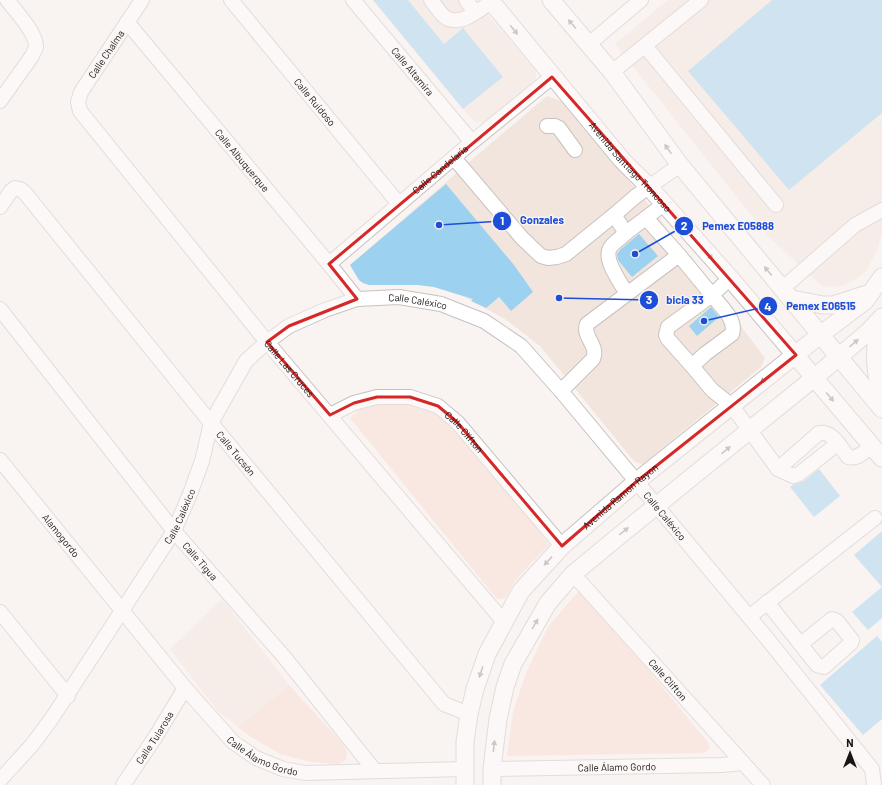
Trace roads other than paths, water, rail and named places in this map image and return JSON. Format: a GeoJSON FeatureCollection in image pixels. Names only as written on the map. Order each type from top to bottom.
{"type":"FeatureCollection","features":[{"type":"Feature","properties":{"kind":"main road"},"geometry":{"type":"LineString","coordinates":[[551,0],[612,72],[680,165],[882,409]]}},
{"type":"Feature","properties":{"kind":"main road","name":"Avenida Santiago Troncoso"},"geometry":{"type":"LineString","coordinates":[[491,1],[622,160],[649,187],[730,278],[877,452]]}},
{"type":"Feature","properties":{"kind":"main road","name":"Avenida Ramon Rayon"},"geometry":{"type":"LineString","coordinates":[[465,777],[466,742],[469,714],[487,654],[522,591],[562,546],[636,482],[820,335],[865,301],[882,277]]}},
{"type":"Feature","properties":{"kind":"main road"},"geometry":{"type":"LineString","coordinates":[[787,294],[823,305],[833,305],[871,293]]}},
{"type":"Feature","properties":{"kind":"main road"},"geometry":{"type":"LineString","coordinates":[[492,777],[500,706],[504,687],[513,664],[548,603],[573,574],[814,378],[868,332],[882,316]]}},
{"type":"Feature","properties":{"kind":"main road"},"geometry":{"type":"LineString","coordinates":[[882,322],[876,344],[875,358],[876,374],[882,401]]}},
{"type":"Feature","properties":{"kind":"street"},"geometry":{"type":"LineString","coordinates":[[0,101],[36,48],[36,41],[32,34],[7,0]]}},
{"type":"Feature","properties":{"kind":"street","name":"Calle Chalma"},"geometry":{"type":"LineString","coordinates":[[80,111],[78,102],[81,92],[142,0]]}},
{"type":"Feature","properties":{"kind":"street","name":"Calle Ruidoso"},"geometry":{"type":"LineString","coordinates":[[231,0],[399,204]]}},
{"type":"Feature","properties":{"kind":"street","name":"Calle Altamira"},"geometry":{"type":"LineString","coordinates":[[353,0],[472,142]]}},
{"type":"Feature","properties":{"kind":"street"},"geometry":{"type":"LineString","coordinates":[[431,0],[448,19],[456,20],[464,19],[491,1]]}},
{"type":"Feature","properties":{"kind":"street"},"geometry":{"type":"LineString","coordinates":[[466,0],[475,12]]}},
{"type":"Feature","properties":{"kind":"street"},"geometry":{"type":"LineString","coordinates":[[589,44],[641,0]]}},
{"type":"Feature","properties":{"kind":"street"},"geometry":{"type":"LineString","coordinates":[[612,72],[701,0]]}},
{"type":"Feature","properties":{"kind":"street","name":"Calle Albuquerque"},"geometry":{"type":"LineString","coordinates":[[127,22],[357,299]]}},
{"type":"Feature","properties":{"kind":"street"},"geometry":{"type":"LineString","coordinates":[[645,46],[776,205]]}},
{"type":"Feature","properties":{"kind":"street","name":"Calle Candelaria"},"geometry":{"type":"LineString","coordinates":[[329,264],[552,76]]}},
{"type":"Feature","properties":{"kind":"street","name":"Calle Las Cruces"},"geometry":{"type":"LineString","coordinates":[[80,111],[267,342],[504,622]]}},
{"type":"Feature","properties":{"kind":"street"},"geometry":{"type":"LineString","coordinates":[[547,126],[555,126],[559,128],[575,150]]}},
{"type":"Feature","properties":{"kind":"street"},"geometry":{"type":"LineString","coordinates":[[454,158],[522,238],[541,256],[548,258],[566,254],[636,196],[680,165]]}},
{"type":"Feature","properties":{"kind":"street","name":"Calle Tucsón"},"geometry":{"type":"LineString","coordinates":[[0,207],[11,191],[15,188],[25,192],[211,423],[444,704],[469,714]]}},
{"type":"Feature","properties":{"kind":"street"},"geometry":{"type":"LineString","coordinates":[[627,294],[609,262],[608,255],[610,248],[626,233],[664,204]]}},
{"type":"Feature","properties":{"kind":"street"},"geometry":{"type":"LineString","coordinates":[[787,294],[855,225],[882,210]]}},
{"type":"Feature","properties":{"kind":"street"},"geometry":{"type":"LineString","coordinates":[[614,215],[626,233]]}},
{"type":"Feature","properties":{"kind":"street"},"geometry":{"type":"LineString","coordinates":[[646,218],[712,295],[734,325],[732,334],[705,354],[692,366]]}},
{"type":"Feature","properties":{"kind":"street"},"geometry":{"type":"LineString","coordinates":[[561,391],[593,359],[595,355],[594,347],[586,332],[587,324],[679,255]]}},
{"type":"Feature","properties":{"kind":"street"},"geometry":{"type":"LineString","coordinates":[[730,278],[712,295],[668,327],[666,334],[668,339],[712,390],[732,406],[778,468],[794,476],[799,474],[837,444]]}},
{"type":"Feature","properties":{"kind":"street","name":"Calle Caléxico"},"geometry":{"type":"LineString","coordinates":[[2,772],[32,745],[68,696],[121,610],[174,531],[202,461],[211,423],[246,362],[267,342],[288,326],[357,299],[399,297],[441,304],[484,321],[521,346],[561,391],[655,506],[877,769],[874,785]]}},
{"type":"Feature","properties":{"kind":"street","name":"Calle Tigua"},"geometry":{"type":"LineString","coordinates":[[0,308],[174,531],[285,658],[375,772]]}},
{"type":"Feature","properties":{"kind":"street","name":"Calle Clifton"},"geometry":{"type":"LineString","coordinates":[[330,415],[354,403],[376,397],[410,397],[438,406],[457,422],[562,546]]}},
{"type":"Feature","properties":{"kind":"street"},"geometry":{"type":"LineString","coordinates":[[778,468],[819,433],[823,432],[827,433],[850,458],[877,452]]}},
{"type":"Feature","properties":{"kind":"street","name":"Alamogordo"},"geometry":{"type":"LineString","coordinates":[[0,460],[121,610]]}},
{"type":"Feature","properties":{"kind":"street"},"geometry":{"type":"LineString","coordinates":[[748,617],[875,518]]}},
{"type":"Feature","properties":{"kind":"street","name":"Calle Clifton"},"geometry":{"type":"LineString","coordinates":[[573,574],[763,785]]}},
{"type":"Feature","properties":{"kind":"street"},"geometry":{"type":"LineString","coordinates":[[767,602],[800,644]]}},
{"type":"Feature","properties":{"kind":"street","name":"Calle Álamo Gordo"},"geometry":{"type":"LineString","coordinates":[[121,610],[185,688],[232,742],[256,758],[283,769],[305,773],[375,772],[465,777]]}},
{"type":"Feature","properties":{"kind":"street"},"geometry":{"type":"LineString","coordinates":[[0,612],[68,696]]}},
{"type":"Feature","properties":{"kind":"street","name":"Calle Tularosa"},"geometry":{"type":"LineString","coordinates":[[126,784],[185,688]]}},
{"type":"Feature","properties":{"kind":"street","name":"Calle Álamo Gordo"},"geometry":{"type":"LineString","coordinates":[[492,777],[743,763]]}},
{"type":"Feature","properties":{"kind":"place","name":"Gonzales"},"geometry":{"type":"Point","coordinates":[439,225]}},
{"type":"Feature","properties":{"kind":"place","name":"Pemex E05888"},"geometry":{"type":"Point","coordinates":[635,254]}},
{"type":"Feature","properties":{"kind":"place","name":"bicla 33"},"geometry":{"type":"Point","coordinates":[559,298]}},
{"type":"Feature","properties":{"kind":"place","name":"Pemex E06515"},"geometry":{"type":"Point","coordinates":[704,321]}}]}
